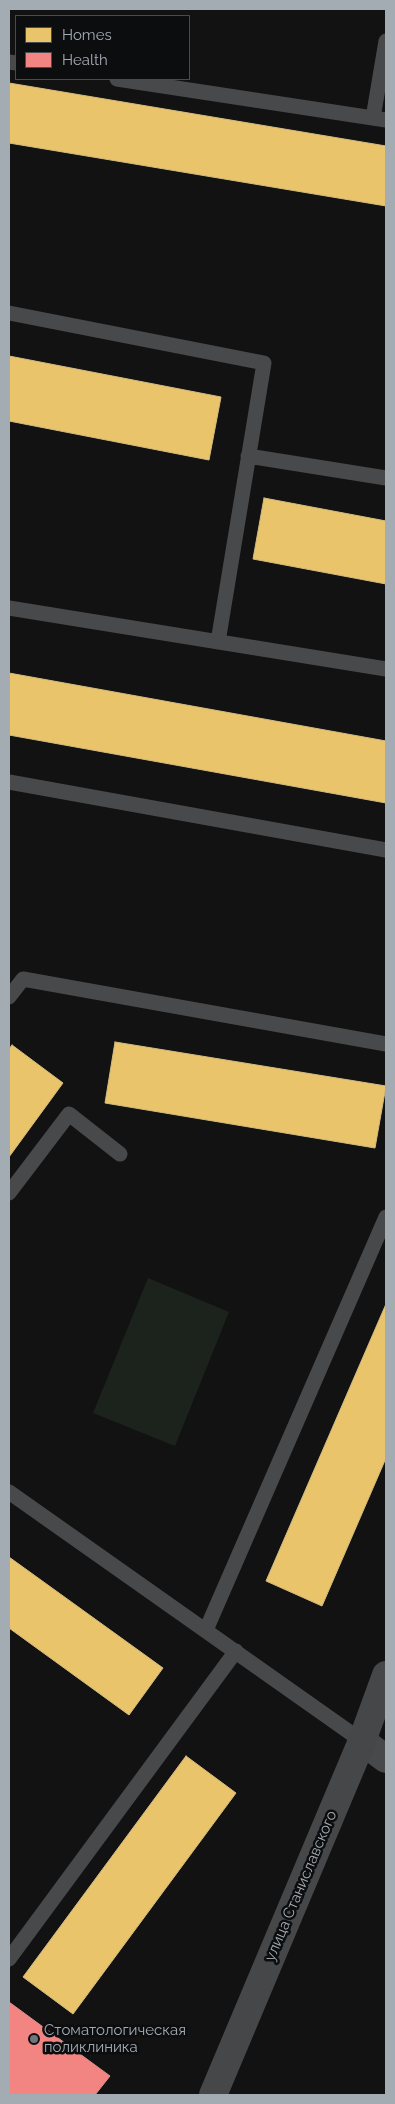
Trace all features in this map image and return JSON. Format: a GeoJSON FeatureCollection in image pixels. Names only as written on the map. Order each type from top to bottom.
{"type":"FeatureCollection","features":[{"type":"Feature","properties":{"kind":"main road","name":"улица Станиславского"},"geometry":{"type":"LineString","coordinates":[[213,2095],[362,1741],[386,1675]]}},
{"type":"Feature","properties":{"kind":"street"},"geometry":{"type":"LineString","coordinates":[[362,1741],[386,1759]]}},
{"type":"Feature","properties":{"kind":"lane"},"geometry":{"type":"LineString","coordinates":[[124,80],[380,119],[386,41]]}},
{"type":"Feature","properties":{"kind":"lane"},"geometry":{"type":"LineString","coordinates":[[9,313],[264,363],[218,642]]}},
{"type":"Feature","properties":{"kind":"lane"},"geometry":{"type":"LineString","coordinates":[[248,456],[386,478]]}},
{"type":"Feature","properties":{"kind":"lane"},"geometry":{"type":"LineString","coordinates":[[9,608],[386,669]]}},
{"type":"Feature","properties":{"kind":"lane"},"geometry":{"type":"LineString","coordinates":[[9,782],[386,850]]}},
{"type":"Feature","properties":{"kind":"lane"},"geometry":{"type":"LineString","coordinates":[[9,997],[23,979],[386,1044]]}},
{"type":"Feature","properties":{"kind":"lane"},"geometry":{"type":"LineString","coordinates":[[9,1194],[69,1114],[120,1154]]}},
{"type":"Feature","properties":{"kind":"lane"},"geometry":{"type":"LineString","coordinates":[[206,1630],[386,1217]]}},
{"type":"Feature","properties":{"kind":"lane"},"geometry":{"type":"LineString","coordinates":[[9,1492],[362,1741]]}},
{"type":"Feature","properties":{"kind":"lane"},"geometry":{"type":"LineString","coordinates":[[9,1959],[236,1651]]}},
{"type":"Feature","properties":{"kind":"shaded area"},"geometry":{"type":"Polygon","coordinates":[[[148,1278],[229,1312],[175,1446],[93,1413],[148,1278]]]}},
{"type":"Feature","properties":{"kind":"building: Homes"},"geometry":{"type":"Polygon","coordinates":[[[9,83],[386,146],[386,206],[9,143],[9,83]]]}},
{"type":"Feature","properties":{"kind":"building: Homes"},"geometry":{"type":"Polygon","coordinates":[[[9,356],[221,397],[209,460],[9,421],[9,356]]]}},
{"type":"Feature","properties":{"kind":"building: Homes"},"geometry":{"type":"Polygon","coordinates":[[[264,498],[386,521],[386,584],[253,559],[264,498]]]}},
{"type":"Feature","properties":{"kind":"building: Homes"},"geometry":{"type":"Polygon","coordinates":[[[9,673],[386,741],[386,803],[9,735],[9,673]]]}},
{"type":"Feature","properties":{"kind":"building: Homes"},"geometry":{"type":"Polygon","coordinates":[[[115,1042],[386,1086],[375,1148],[105,1103],[115,1042]]]}},
{"type":"Feature","properties":{"kind":"building: Homes"},"geometry":{"type":"Polygon","coordinates":[[[12,1045],[63,1083],[9,1157],[9,1049],[12,1045]]]}},
{"type":"Feature","properties":{"kind":"building: Homes"},"geometry":{"type":"Polygon","coordinates":[[[386,1304],[386,1458],[322,1606],[266,1581],[386,1304]]]}},
{"type":"Feature","properties":{"kind":"building: Homes"},"geometry":{"type":"Polygon","coordinates":[[[9,1557],[163,1668],[129,1715],[9,1628],[9,1557]]]}},
{"type":"Feature","properties":{"kind":"building: Homes"},"geometry":{"type":"Polygon","coordinates":[[[186,1756],[236,1793],[73,2014],[23,1977],[186,1756]]]}},
{"type":"Feature","properties":{"kind":"building: Health","name":"Стоматологическая поликлиника"},"geometry":{"type":"Polygon","coordinates":[[[9,2002],[110,2076],[95,2095],[9,2095],[9,2002]]]}},
{"type":"Feature","properties":{"kind":"place","name":"Стоматологическая поликлиника"},"geometry":{"type":"Point","coordinates":[34,2039]}}]}
